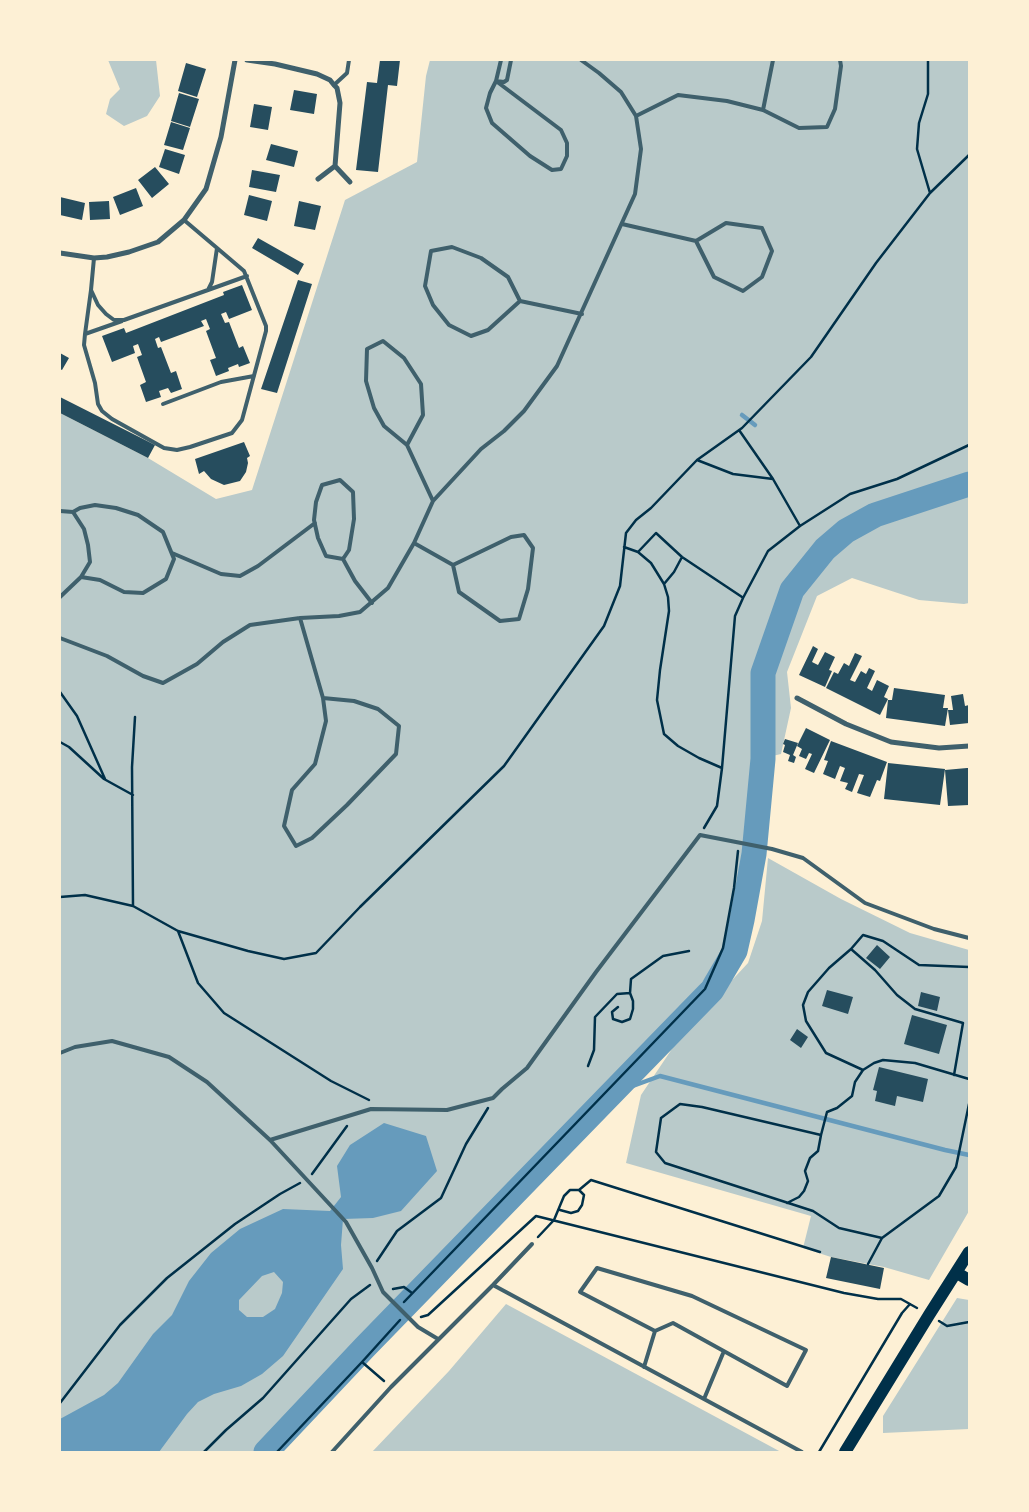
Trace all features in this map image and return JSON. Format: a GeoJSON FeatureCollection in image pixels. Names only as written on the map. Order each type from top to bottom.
{"type":"FeatureCollection","features":[{"type":"Feature","properties":{"kind":"main road"},"geometry":{"type":"LineString","coordinates":[[845,1452],[928,1315],[969,1252]]}},
{"type":"Feature","properties":{"kind":"main road"},"geometry":{"type":"LineString","coordinates":[[957,1273],[969,1280]]}},
{"type":"Feature","properties":{"kind":"street"},"geometry":{"type":"LineString","coordinates":[[60,253],[94,258],[129,252],[158,242],[184,220],[206,190],[221,137],[235,60]]}},
{"type":"Feature","properties":{"kind":"street"},"geometry":{"type":"LineString","coordinates":[[247,60],[275,64],[317,74],[330,80],[337,88],[340,103],[335,166],[350,182]]}},
{"type":"Feature","properties":{"kind":"street"},"geometry":{"type":"LineString","coordinates":[[318,179],[335,166]]}},
{"type":"Feature","properties":{"kind":"street"},"geometry":{"type":"LineString","coordinates":[[797,698],[846,724],[891,742],[939,748],[969,746]]}},
{"type":"Feature","properties":{"kind":"lane"},"geometry":{"type":"LineString","coordinates":[[334,85],[347,73],[349,60]]}},
{"type":"Feature","properties":{"kind":"lane"},"geometry":{"type":"LineString","coordinates":[[496,81],[561,130],[568,143],[567,156],[561,169],[552,170],[530,156],[492,123],[486,108],[501,60]]}},
{"type":"Feature","properties":{"kind":"lane"},"geometry":{"type":"LineString","coordinates":[[496,81],[504,82],[507,80],[511,60]]}},
{"type":"Feature","properties":{"kind":"lane"},"geometry":{"type":"LineString","coordinates":[[60,638],[107,656],[143,676],[163,683],[197,664],[223,642],[250,625],[300,618],[339,616],[360,612],[388,588],[414,543],[433,501],[481,449],[504,431],[524,411],[558,366],[635,194],[641,149],[636,116],[621,92],[581,60]]}},
{"type":"Feature","properties":{"kind":"lane"},"geometry":{"type":"LineString","coordinates":[[763,110],[773,60]]}},
{"type":"Feature","properties":{"kind":"lane"},"geometry":{"type":"LineString","coordinates":[[636,116],[678,95],[727,101],[763,110],[799,128],[826,127],[835,109],[841,66],[840,60]]}},
{"type":"Feature","properties":{"kind":"lane"},"geometry":{"type":"LineString","coordinates":[[94,258],[84,345],[95,382],[98,404],[102,411],[112,419],[170,450],[183,449],[232,433],[242,420],[266,326],[244,271],[184,220]]}},
{"type":"Feature","properties":{"kind":"lane"},"geometry":{"type":"LineString","coordinates":[[622,224],[696,241],[726,223],[762,228],[772,251],[762,277],[743,290],[714,277],[696,241]]}},
{"type":"Feature","properties":{"kind":"lane"},"geometry":{"type":"LineString","coordinates":[[452,247],[481,258],[508,277],[520,301],[488,330],[471,336],[449,325],[434,305],[425,286],[432,251],[452,247]]}},
{"type":"Feature","properties":{"kind":"lane"},"geometry":{"type":"LineString","coordinates":[[208,290],[212,282],[218,248]]}},
{"type":"Feature","properties":{"kind":"lane"},"geometry":{"type":"LineString","coordinates":[[84,334],[247,276]]}},
{"type":"Feature","properties":{"kind":"lane"},"geometry":{"type":"LineString","coordinates":[[91,290],[98,305],[106,314],[114,320],[124,320]]}},
{"type":"Feature","properties":{"kind":"lane"},"geometry":{"type":"LineString","coordinates":[[520,301],[582,314]]}},
{"type":"Feature","properties":{"kind":"lane"},"geometry":{"type":"LineString","coordinates":[[407,445],[423,414],[421,384],[404,358],[383,341],[367,349],[366,381],[374,408],[384,426],[407,445],[433,501]]}},
{"type":"Feature","properties":{"kind":"lane"},"geometry":{"type":"LineString","coordinates":[[163,404],[221,382],[254,376]]}},
{"type":"Feature","properties":{"kind":"lane"},"geometry":{"type":"LineString","coordinates":[[340,480],[352,492],[354,519],[349,550],[343,559],[326,556],[318,538],[315,523],[316,502],[322,485],[340,480]]}},
{"type":"Feature","properties":{"kind":"lane"},"geometry":{"type":"LineString","coordinates":[[60,511],[73,512],[80,508],[95,505],[116,508],[138,515],[163,532],[174,559],[166,579],[143,593],[124,592],[100,580],[81,577]]}},
{"type":"Feature","properties":{"kind":"lane"},"geometry":{"type":"LineString","coordinates":[[60,597],[81,577],[90,562],[84,529],[73,512]]}},
{"type":"Feature","properties":{"kind":"lane"},"geometry":{"type":"LineString","coordinates":[[172,553],[221,574],[240,576],[258,566],[315,523]]}},
{"type":"Feature","properties":{"kind":"lane"},"geometry":{"type":"LineString","coordinates":[[414,543],[453,565],[459,592],[500,621],[519,619],[528,589],[533,548],[524,535],[511,537],[453,565]]}},
{"type":"Feature","properties":{"kind":"lane"},"geometry":{"type":"LineString","coordinates":[[343,559],[354,581],[372,603]]}},
{"type":"Feature","properties":{"kind":"lane"},"geometry":{"type":"LineString","coordinates":[[300,618],[323,698],[326,721],[315,764],[292,790],[284,826],[296,846],[312,838],[396,754],[399,726],[378,708],[354,701],[323,698]]}},
{"type":"Feature","properties":{"kind":"lane"},"geometry":{"type":"LineString","coordinates":[[270,1140],[371,1109],[447,1110],[493,1098],[527,1068],[700,835],[772,849],[803,858],[865,903],[934,929],[969,938]]}},
{"type":"Feature","properties":{"kind":"lane"},"geometry":{"type":"LineString","coordinates":[[60,1053],[75,1047],[112,1041],[169,1057],[207,1082],[270,1140],[346,1222],[383,1292],[418,1327],[438,1339]]}},
{"type":"Feature","properties":{"kind":"lane"},"geometry":{"type":"LineString","coordinates":[[332,1452],[391,1387],[532,1244]]}},
{"type":"Feature","properties":{"kind":"lane"},"geometry":{"type":"LineString","coordinates":[[644,1366],[656,1331],[673,1323],[787,1386],[806,1350],[692,1296],[597,1268],[580,1292],[656,1331]]}},
{"type":"Feature","properties":{"kind":"lane"},"geometry":{"type":"LineString","coordinates":[[493,1285],[802,1452]]}},
{"type":"Feature","properties":{"kind":"lane"},"geometry":{"type":"LineString","coordinates":[[704,1399],[724,1351]]}},
{"type":"Feature","properties":{"kind":"path"},"geometry":{"type":"LineString","coordinates":[[928,60],[928,94],[919,122],[917,149],[930,193]]}},
{"type":"Feature","properties":{"kind":"path"},"geometry":{"type":"LineString","coordinates":[[60,897],[85,895],[133,906],[178,931],[284,959],[316,953],[360,907],[504,766],[604,626],[620,586],[626,533],[636,520],[651,508],[697,460],[741,429],[811,356],[876,263],[930,193],[969,155]]}},
{"type":"Feature","properties":{"kind":"path"},"geometry":{"type":"LineString","coordinates":[[741,429],[800,526]]}},
{"type":"Feature","properties":{"kind":"path"},"geometry":{"type":"LineString","coordinates":[[700,835],[717,806],[735,616],[768,551],[800,526],[850,494],[897,479],[969,445]]}},
{"type":"Feature","properties":{"kind":"path"},"geometry":{"type":"LineString","coordinates":[[697,460],[733,474],[773,479]]}},
{"type":"Feature","properties":{"kind":"path"},"geometry":{"type":"LineString","coordinates":[[638,552],[656,533],[682,558],[743,598]]}},
{"type":"Feature","properties":{"kind":"path"},"geometry":{"type":"LineString","coordinates":[[624,547],[638,552],[651,564],[664,584],[668,597],[669,611],[657,700],[664,734],[678,746],[722,768]]}},
{"type":"Feature","properties":{"kind":"path"},"geometry":{"type":"LineString","coordinates":[[664,584],[682,558]]}},
{"type":"Feature","properties":{"kind":"path"},"geometry":{"type":"LineString","coordinates":[[60,692],[76,716],[105,779]]}},
{"type":"Feature","properties":{"kind":"path"},"geometry":{"type":"LineString","coordinates":[[133,906],[132,767],[135,717]]}},
{"type":"Feature","properties":{"kind":"path"},"geometry":{"type":"LineString","coordinates":[[60,742],[69,747],[104,779],[133,795]]}},
{"type":"Feature","properties":{"kind":"path"},"geometry":{"type":"LineString","coordinates":[[402,1304],[705,989],[723,948],[734,888],[739,842]]}},
{"type":"Feature","properties":{"kind":"path"},"geometry":{"type":"LineString","coordinates":[[178,931],[198,983],[224,1013],[331,1081],[386,1108]]}},
{"type":"Feature","properties":{"kind":"path"},"geometry":{"type":"LineString","coordinates":[[863,1070],[826,1054],[806,1022],[803,1005],[808,992],[829,968],[864,935],[883,940],[899,953],[919,965],[969,967]]}},
{"type":"Feature","properties":{"kind":"path"},"geometry":{"type":"LineString","coordinates":[[851,949],[875,970],[897,995],[915,1009],[962,1023],[954,1075]]}},
{"type":"Feature","properties":{"kind":"path"},"geometry":{"type":"LineString","coordinates":[[618,1007],[612,1012],[613,1019],[622,1022],[630,1019],[633,1009],[630,993],[631,980],[663,956],[689,950]]}},
{"type":"Feature","properties":{"kind":"path"},"geometry":{"type":"LineString","coordinates":[[588,1066],[594,1050],[595,1017],[617,994],[630,993]]}},
{"type":"Feature","properties":{"kind":"path"},"geometry":{"type":"LineString","coordinates":[[787,1203],[799,1197],[808,1181],[805,1170],[810,1158],[818,1151],[827,1112],[837,1108],[852,1096],[855,1082],[863,1070],[883,1060],[915,1063],[969,1079]]}},
{"type":"Feature","properties":{"kind":"path"},"geometry":{"type":"LineString","coordinates":[[372,1268],[398,1231],[441,1198],[466,1144],[493,1098]]}},
{"type":"Feature","properties":{"kind":"path"},"geometry":{"type":"LineString","coordinates":[[821,1135],[702,1107],[680,1104],[661,1118],[656,1152],[665,1164],[813,1211],[839,1228],[882,1238]]}},
{"type":"Feature","properties":{"kind":"path"},"geometry":{"type":"LineString","coordinates":[[868,1264],[882,1238],[939,1196],[956,1167],[969,1104]]}},
{"type":"Feature","properties":{"kind":"path"},"geometry":{"type":"LineString","coordinates":[[60,1403],[120,1325],[167,1278],[235,1224],[280,1194],[307,1180],[357,1112]]}},
{"type":"Feature","properties":{"kind":"path"},"geometry":{"type":"LineString","coordinates":[[532,1244],[554,1220],[560,1210],[564,1196],[570,1190],[579,1190],[591,1180],[820,1252]]}},
{"type":"Feature","properties":{"kind":"path"},"geometry":{"type":"LineString","coordinates":[[560,1210],[571,1213],[578,1211],[582,1205],[584,1195],[579,1190]]}},
{"type":"Feature","properties":{"kind":"path"},"geometry":{"type":"LineString","coordinates":[[410,1320],[428,1316],[536,1216],[844,1293],[878,1299],[901,1299],[928,1315]]}},
{"type":"Feature","properties":{"kind":"path"},"geometry":{"type":"LineString","coordinates":[[204,1452],[263,1398],[351,1300],[377,1280]]}},
{"type":"Feature","properties":{"kind":"path"},"geometry":{"type":"LineString","coordinates":[[404,1287],[412,1293]]}},
{"type":"Feature","properties":{"kind":"path"},"geometry":{"type":"LineString","coordinates":[[819,1452],[902,1313],[910,1304]]}},
{"type":"Feature","properties":{"kind":"path"},"geometry":{"type":"LineString","coordinates":[[277,1452],[401,1318]]}},
{"type":"Feature","properties":{"kind":"path"},"geometry":{"type":"LineString","coordinates":[[947,1326],[969,1322]]}},
{"type":"Feature","properties":{"kind":"path"},"geometry":{"type":"LineString","coordinates":[[362,1362],[377,1376]]}},
{"type":"Feature","properties":{"kind":"shaded area"},"geometry":{"type":"Polygon","coordinates":[[[108,60],[156,60],[160,96],[147,116],[124,126],[106,114],[110,99],[120,89],[108,60]]]}},
{"type":"Feature","properties":{"kind":"shaded area"},"geometry":{"type":"Polygon","coordinates":[[[430,60],[969,60],[969,603],[919,600],[852,578],[817,596],[787,672],[791,708],[781,754],[755,760],[739,921],[726,952],[699,986],[255,1452],[60,1452],[60,413],[148,458],[216,499],[252,490],[345,200],[417,162],[426,76],[430,60]]]}},
{"type":"Feature","properties":{"kind":"shaded area"},"geometry":{"type":"Polygon","coordinates":[[[768,858],[841,899],[910,933],[969,950],[969,1211],[929,1280],[884,1267],[831,1257],[803,1248],[811,1216],[626,1163],[641,1095],[682,1034],[748,963],[762,921],[768,858]]]}},
{"type":"Feature","properties":{"kind":"shaded area"},"geometry":{"type":"Polygon","coordinates":[[[957,1298],[969,1300],[969,1429],[883,1433],[883,1416],[957,1298]]]}},
{"type":"Feature","properties":{"kind":"shaded area"},"geometry":{"type":"Polygon","coordinates":[[[506,1304],[781,1452],[372,1452],[449,1371],[506,1304]]]}},
{"type":"Feature","properties":{"kind":"water"},"geometry":{"type":"Polygon","coordinates":[[[384,1123],[426,1136],[437,1171],[401,1211],[373,1218],[343,1219],[341,1245],[343,1269],[283,1356],[262,1374],[241,1386],[214,1394],[198,1402],[159,1452],[60,1452],[60,1419],[104,1395],[118,1383],[153,1334],[172,1315],[189,1281],[211,1253],[240,1229],[283,1209],[330,1211],[341,1197],[337,1166],[350,1145],[384,1123]],[[274,1272],[262,1276],[239,1300],[239,1310],[247,1317],[263,1317],[275,1309],[282,1293],[283,1282],[274,1272]]]}},
{"type":"Feature","properties":{"kind":"building"},"geometry":{"type":"Polygon","coordinates":[[[380,60],[400,60],[397,86],[388,85],[378,172],[356,170],[367,82],[377,83],[380,60]]]}},
{"type":"Feature","properties":{"kind":"building"},"geometry":{"type":"Polygon","coordinates":[[[186,63],[206,69],[197,97],[178,91],[186,63]]]}},
{"type":"Feature","properties":{"kind":"building"},"geometry":{"type":"Polygon","coordinates":[[[294,90],[317,94],[314,114],[290,110],[294,90]]]}},
{"type":"Feature","properties":{"kind":"building"},"geometry":{"type":"Polygon","coordinates":[[[179,93],[199,99],[190,127],[171,121],[179,93]]]}},
{"type":"Feature","properties":{"kind":"building"},"geometry":{"type":"Polygon","coordinates":[[[254,104],[272,107],[268,130],[250,127],[254,104]]]}},
{"type":"Feature","properties":{"kind":"building"},"geometry":{"type":"Polygon","coordinates":[[[171,122],[190,128],[183,150],[164,145],[171,122]]]}},
{"type":"Feature","properties":{"kind":"building"},"geometry":{"type":"Polygon","coordinates":[[[271,144],[298,151],[294,167],[266,160],[271,144]]]}},
{"type":"Feature","properties":{"kind":"building"},"geometry":{"type":"Polygon","coordinates":[[[165,149],[185,155],[179,174],[159,167],[165,149]]]}},
{"type":"Feature","properties":{"kind":"building"},"geometry":{"type":"Polygon","coordinates":[[[155,167],[169,184],[152,198],[138,180],[155,167]]]}},
{"type":"Feature","properties":{"kind":"building"},"geometry":{"type":"Polygon","coordinates":[[[252,170],[280,175],[276,192],[249,187],[252,170]]]}},
{"type":"Feature","properties":{"kind":"building"},"geometry":{"type":"Polygon","coordinates":[[[136,188],[143,206],[120,215],[113,197],[136,188]]]}},
{"type":"Feature","properties":{"kind":"building"},"geometry":{"type":"Polygon","coordinates":[[[249,195],[272,201],[267,221],[244,215],[249,195]]]}},
{"type":"Feature","properties":{"kind":"building"},"geometry":{"type":"Polygon","coordinates":[[[60,197],[85,203],[82,220],[60,215],[60,197]]]}},
{"type":"Feature","properties":{"kind":"building"},"geometry":{"type":"Polygon","coordinates":[[[109,201],[110,219],[90,220],[89,202],[109,201]]]}},
{"type":"Feature","properties":{"kind":"building"},"geometry":{"type":"Polygon","coordinates":[[[299,201],[321,206],[315,230],[294,226],[299,201]]]}},
{"type":"Feature","properties":{"kind":"building"},"geometry":{"type":"Polygon","coordinates":[[[258,238],[304,264],[298,275],[252,248],[258,238]]]}},
{"type":"Feature","properties":{"kind":"building"},"geometry":{"type":"Polygon","coordinates":[[[298,280],[312,284],[277,393],[261,389],[298,280]]]}},
{"type":"Feature","properties":{"kind":"building"},"geometry":{"type":"Polygon","coordinates":[[[242,285],[252,310],[229,319],[226,312],[221,314],[225,323],[229,322],[239,348],[243,346],[250,363],[239,367],[238,364],[228,368],[229,371],[216,376],[210,360],[216,358],[206,331],[210,329],[206,319],[201,321],[204,326],[161,342],[159,337],[155,339],[158,348],[161,347],[171,373],[176,371],[182,389],[171,393],[168,388],[159,391],[161,397],[146,402],[140,385],[146,382],[137,357],[142,355],[138,344],[133,346],[135,353],[112,362],[102,336],[124,328],[126,333],[224,295],[223,292],[242,285]]]}},
{"type":"Feature","properties":{"kind":"building"},"geometry":{"type":"Polygon","coordinates":[[[60,353],[69,358],[62,370],[60,369],[60,353]]]}},
{"type":"Feature","properties":{"kind":"building"},"geometry":{"type":"Polygon","coordinates":[[[60,397],[155,445],[148,458],[60,413],[60,397]]]}},
{"type":"Feature","properties":{"kind":"building"},"geometry":{"type":"Polygon","coordinates":[[[244,442],[250,456],[247,458],[246,472],[240,481],[224,485],[211,479],[204,471],[199,474],[195,459],[244,442]]]}},
{"type":"Feature","properties":{"kind":"building"},"geometry":{"type":"Polygon","coordinates":[[[813,646],[818,649],[812,662],[818,665],[825,652],[835,657],[829,670],[832,671],[825,687],[799,675],[813,646]]]}},
{"type":"Feature","properties":{"kind":"building"},"geometry":{"type":"Polygon","coordinates":[[[855,653],[862,656],[850,680],[855,682],[861,671],[866,674],[869,668],[875,671],[867,688],[872,691],[877,680],[889,686],[884,697],[888,699],[880,715],[826,688],[834,672],[838,674],[844,663],[849,666],[855,653]]]}},
{"type":"Feature","properties":{"kind":"building"},"geometry":{"type":"Polygon","coordinates":[[[894,688],[945,695],[943,708],[948,708],[945,726],[886,718],[888,700],[892,700],[894,688]]]}},
{"type":"Feature","properties":{"kind":"building"},"geometry":{"type":"Polygon","coordinates":[[[963,694],[965,706],[969,705],[969,723],[950,725],[948,710],[953,710],[951,696],[963,694]]]}},
{"type":"Feature","properties":{"kind":"building"},"geometry":{"type":"Polygon","coordinates":[[[806,728],[830,740],[814,773],[805,769],[812,754],[809,753],[806,759],[799,756],[802,749],[797,746],[806,728]]]}},
{"type":"Feature","properties":{"kind":"building"},"geometry":{"type":"Polygon","coordinates":[[[785,739],[798,743],[793,755],[796,757],[794,763],[788,761],[790,755],[783,752],[785,739]]]}},
{"type":"Feature","properties":{"kind":"building"},"geometry":{"type":"Polygon","coordinates":[[[831,741],[887,762],[880,781],[877,780],[870,797],[857,793],[864,775],[859,774],[852,792],[845,789],[848,783],[840,781],[845,768],[840,766],[835,779],[823,774],[828,761],[824,760],[831,741]]]}},
{"type":"Feature","properties":{"kind":"building"},"geometry":{"type":"Polygon","coordinates":[[[888,763],[945,769],[940,805],[884,799],[888,763]]]}},
{"type":"Feature","properties":{"kind":"building"},"geometry":{"type":"Polygon","coordinates":[[[969,768],[969,805],[948,806],[945,770],[969,768]]]}},
{"type":"Feature","properties":{"kind":"building"},"geometry":{"type":"Polygon","coordinates":[[[877,945],[890,957],[880,969],[866,958],[877,945]]]}},
{"type":"Feature","properties":{"kind":"building"},"geometry":{"type":"Polygon","coordinates":[[[827,990],[853,997],[848,1014],[822,1006],[827,990]]]}},
{"type":"Feature","properties":{"kind":"building"},"geometry":{"type":"Polygon","coordinates":[[[921,992],[940,997],[937,1011],[918,1006],[921,992]]]}},
{"type":"Feature","properties":{"kind":"building"},"geometry":{"type":"Polygon","coordinates":[[[912,1015],[947,1025],[939,1054],[904,1044],[912,1015]]]}},
{"type":"Feature","properties":{"kind":"building"},"geometry":{"type":"Polygon","coordinates":[[[797,1029],[808,1037],[801,1048],[790,1040],[797,1029]]]}},
{"type":"Feature","properties":{"kind":"building"},"geometry":{"type":"Polygon","coordinates":[[[879,1067],[928,1079],[923,1102],[897,1096],[895,1106],[875,1101],[877,1091],[873,1090],[879,1067]]]}},
{"type":"Feature","properties":{"kind":"building"},"geometry":{"type":"Polygon","coordinates":[[[831,1257],[884,1268],[880,1289],[826,1278],[831,1257]]]}},
{"type":"Feature","properties":{"kind":"waterway"},"geometry":{"type":"LineString","coordinates":[[742,415],[755,425]]}},
{"type":"Feature","properties":{"kind":"waterway"},"geometry":{"type":"LineString","coordinates":[[266,1452],[365,1347],[712,990],[735,951],[742,920],[754,854],[763,759],[763,673],[792,590],[825,549],[846,531],[875,515],[969,484]]}},
{"type":"Feature","properties":{"kind":"waterway"},"geometry":{"type":"LineString","coordinates":[[611,1094],[660,1076],[969,1155]]}}]}
